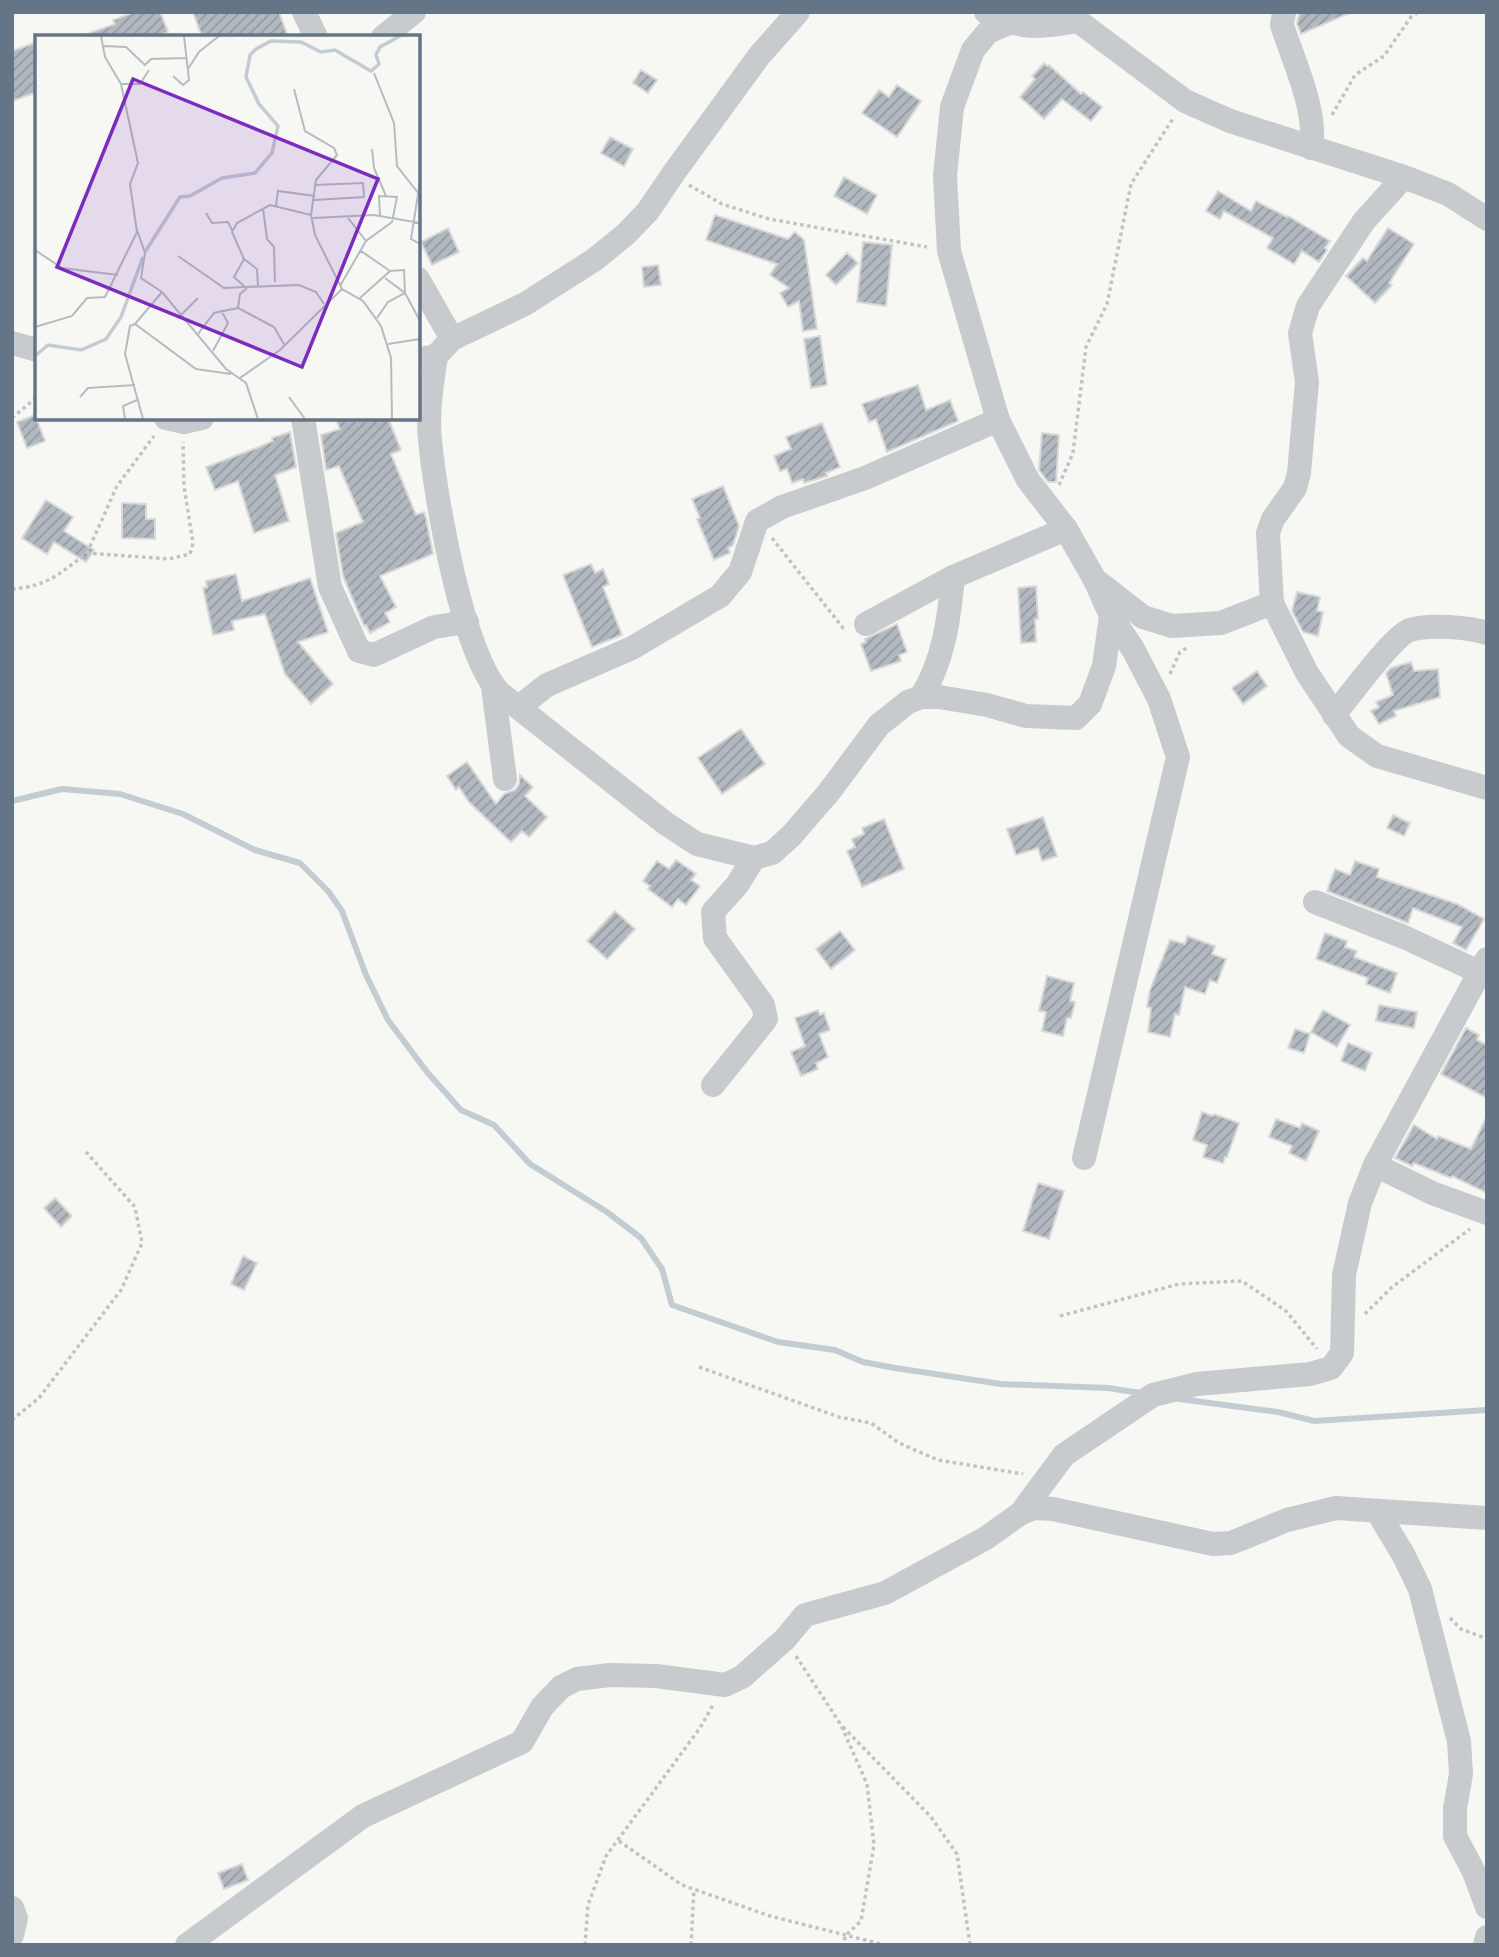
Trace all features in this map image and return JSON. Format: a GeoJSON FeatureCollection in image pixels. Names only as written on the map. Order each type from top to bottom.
{"type":"FeatureCollection","features":[{"type":"Feature","properties":{"kind":"street"},"geometry":{"type":"LineString","coordinates":[[304,12],[315,35]]}},
{"type":"Feature","properties":{"kind":"street"},"geometry":{"type":"LineString","coordinates":[[385,35],[414,12]]}},
{"type":"Feature","properties":{"kind":"street"},"geometry":{"type":"LineString","coordinates":[[436,351],[525,304],[594,260],[626,234],[648,211],[760,56],[798,12]]}},
{"type":"Feature","properties":{"kind":"street"},"geometry":{"type":"LineString","coordinates":[[986,12],[1015,18],[1041,28],[1078,21],[1185,101],[1230,121],[1312,141],[1448,194],[1487,219]]}},
{"type":"Feature","properties":{"kind":"street"},"geometry":{"type":"LineString","coordinates":[[1284,12],[1282,25],[1308,104],[1312,141]]}},
{"type":"Feature","properties":{"kind":"street"},"geometry":{"type":"LineString","coordinates":[[1015,18],[988,32],[973,50],[952,107],[945,176],[949,251],[998,421],[1028,480],[1066,529],[1095,580],[1111,616],[1133,649],[1159,699],[1178,757],[1084,1158]]}},
{"type":"Feature","properties":{"kind":"street"},"geometry":{"type":"LineString","coordinates":[[1404,177],[1364,221],[1308,306],[1300,333],[1307,382],[1299,473],[1295,488],[1273,519],[1268,533],[1272,603],[1307,673],[1349,736],[1377,756],[1487,788]]}},
{"type":"Feature","properties":{"kind":"street"},"geometry":{"type":"LineString","coordinates":[[420,287],[436,351],[430,397],[429,439],[458,593],[481,667],[493,687],[573,753],[697,844],[754,858],[772,853],[791,836],[829,792],[879,725],[898,708],[921,696],[935,674],[948,620],[953,577]]}},
{"type":"Feature","properties":{"kind":"street"},"geometry":{"type":"LineString","coordinates":[[12,343],[35,349]]}},
{"type":"Feature","properties":{"kind":"street"},"geometry":{"type":"LineString","coordinates":[[303,420],[330,587],[359,651],[374,655],[434,627],[467,622]]}},
{"type":"Feature","properties":{"kind":"street"},"geometry":{"type":"LineString","coordinates":[[519,706],[547,685],[632,648],[720,596],[740,572],[757,521],[782,507],[865,478],[998,421]]}},
{"type":"Feature","properties":{"kind":"street"},"geometry":{"type":"LineString","coordinates":[[866,624],[953,577],[1066,529]]}},
{"type":"Feature","properties":{"kind":"street"},"geometry":{"type":"LineString","coordinates":[[1095,580],[1143,617],[1172,626],[1221,623],[1272,603]]}},
{"type":"Feature","properties":{"kind":"street"},"geometry":{"type":"LineString","coordinates":[[921,696],[962,700],[1034,718],[1076,718],[1090,705],[1104,666],[1111,616]]}},
{"type":"Feature","properties":{"kind":"street"},"geometry":{"type":"LineString","coordinates":[[1334,715],[1379,659],[1409,630],[1448,627],[1487,633]]}},
{"type":"Feature","properties":{"kind":"street"},"geometry":{"type":"LineString","coordinates":[[493,687],[505,779]]}},
{"type":"Feature","properties":{"kind":"street"},"geometry":{"type":"LineString","coordinates":[[713,1085],[766,1019],[763,1005],[715,938],[713,912],[737,885],[754,858]]}},
{"type":"Feature","properties":{"kind":"street"},"geometry":{"type":"LineString","coordinates":[[1021,1513],[1064,1455],[1153,1395],[1197,1384],[1310,1374],[1331,1368],[1342,1353],[1344,1275],[1360,1203],[1376,1165],[1483,965],[1315,902]]}},
{"type":"Feature","properties":{"kind":"street"},"geometry":{"type":"LineString","coordinates":[[1376,1165],[1481,1219]]}},
{"type":"Feature","properties":{"kind":"street"},"geometry":{"type":"LineString","coordinates":[[187,1945],[363,1816],[522,1742],[542,1707],[561,1687],[577,1679],[610,1675],[656,1676],[724,1685],[742,1676],[785,1639],[805,1615],[886,1593],[986,1538],[1021,1513],[1034,1508],[1053,1509],[1213,1544],[1231,1543],[1287,1520],[1336,1508],[1487,1518]]}},
{"type":"Feature","properties":{"kind":"street"},"geometry":{"type":"LineString","coordinates":[[1377,1511],[1420,1589],[1459,1741],[1461,1774],[1455,1809],[1455,1836],[1474,1872],[1487,1907]]}},
{"type":"Feature","properties":{"kind":"street"},"geometry":{"type":"LineString","coordinates":[[12,1908],[16,1918],[12,1935]]}},
{"type":"Feature","properties":{"kind":"street"},"geometry":{"type":"LineString","coordinates":[[1485,1945],[1487,1937]]}},
{"type":"Feature","properties":{"kind":"path"},"geometry":{"type":"LineString","coordinates":[[1312,141],[1330,119],[1355,75],[1384,56],[1411,17],[1418,12]]}},
{"type":"Feature","properties":{"kind":"path"},"geometry":{"type":"LineString","coordinates":[[1057,490],[1073,453],[1086,347],[1107,304],[1131,184],[1185,101]]}},
{"type":"Feature","properties":{"kind":"path"},"geometry":{"type":"LineString","coordinates":[[673,174],[722,204],[769,219],[949,251]]}},
{"type":"Feature","properties":{"kind":"path"},"geometry":{"type":"LineString","coordinates":[[12,418],[35,399]]}},
{"type":"Feature","properties":{"kind":"path"},"geometry":{"type":"LineString","coordinates":[[12,589],[47,583],[87,553],[117,486],[151,439],[182,420],[184,486],[193,543],[190,554],[169,559],[87,553]]}},
{"type":"Feature","properties":{"kind":"path"},"geometry":{"type":"LineString","coordinates":[[757,521],[789,557],[843,628],[866,624]]}},
{"type":"Feature","properties":{"kind":"path"},"geometry":{"type":"LineString","coordinates":[[1159,699],[1180,652],[1221,623]]}},
{"type":"Feature","properties":{"kind":"path"},"geometry":{"type":"LineString","coordinates":[[12,1420],[39,1398],[121,1290],[142,1243],[135,1207],[86,1152]]}},
{"type":"Feature","properties":{"kind":"path"},"geometry":{"type":"LineString","coordinates":[[1344,1337],[1391,1288],[1481,1219]]}},
{"type":"Feature","properties":{"kind":"path"},"geometry":{"type":"LineString","coordinates":[[1060,1316],[1179,1284],[1242,1281],[1286,1311],[1331,1368]]}},
{"type":"Feature","properties":{"kind":"path"},"geometry":{"type":"LineString","coordinates":[[699,1367],[839,1418],[871,1423],[899,1443],[938,1460],[1046,1477]]}},
{"type":"Feature","properties":{"kind":"path"},"geometry":{"type":"LineString","coordinates":[[785,1639],[841,1725],[867,1783],[874,1845],[861,1921],[845,1936],[844,1945]]}},
{"type":"Feature","properties":{"kind":"path"},"geometry":{"type":"LineString","coordinates":[[585,1945],[588,1905],[606,1856],[700,1728],[724,1685]]}},
{"type":"Feature","properties":{"kind":"path"},"geometry":{"type":"LineString","coordinates":[[841,1725],[931,1817],[957,1854],[970,1945]]}},
{"type":"Feature","properties":{"kind":"path"},"geometry":{"type":"LineString","coordinates":[[619,1841],[682,1885],[770,1916],[885,1945]]}},
{"type":"Feature","properties":{"kind":"path"},"geometry":{"type":"LineString","coordinates":[[691,1945],[694,1889]]}},
{"type":"Feature","properties":{"kind":"building"},"geometry":{"type":"Polygon","coordinates":[[[135,12],[160,12],[168,32],[161,35],[84,35],[115,24],[113,20],[135,12]]]}},
{"type":"Feature","properties":{"kind":"building"},"geometry":{"type":"Polygon","coordinates":[[[193,12],[279,12],[287,35],[201,35],[193,12]]]}},
{"type":"Feature","properties":{"kind":"building"},"geometry":{"type":"Polygon","coordinates":[[[1304,12],[1352,12],[1301,34],[1297,24],[1299,15],[1304,12]]]}},
{"type":"Feature","properties":{"kind":"building"},"geometry":{"type":"Polygon","coordinates":[[[35,43],[35,93],[12,101],[12,51],[35,43]]]}},
{"type":"Feature","properties":{"kind":"building"},"geometry":{"type":"Polygon","coordinates":[[[1044,63],[1081,94],[1083,92],[1102,107],[1091,121],[1062,99],[1044,119],[1020,97],[1035,79],[1032,76],[1044,63]]]}},
{"type":"Feature","properties":{"kind":"building"},"geometry":{"type":"Polygon","coordinates":[[[641,70],[657,80],[648,93],[633,83],[641,70]]]}},
{"type":"Feature","properties":{"kind":"building"},"geometry":{"type":"Polygon","coordinates":[[[897,85],[921,101],[897,137],[862,113],[879,90],[889,97],[897,85]]]}},
{"type":"Feature","properties":{"kind":"building"},"geometry":{"type":"Polygon","coordinates":[[[610,137],[633,149],[624,166],[601,153],[610,137]]]}},
{"type":"Feature","properties":{"kind":"building"},"geometry":{"type":"Polygon","coordinates":[[[844,177],[877,195],[867,214],[834,196],[844,177]]]}},
{"type":"Feature","properties":{"kind":"building"},"geometry":{"type":"Polygon","coordinates":[[[1218,191],[1251,211],[1256,201],[1288,216],[1330,241],[1325,248],[1327,250],[1319,262],[1302,251],[1294,264],[1267,248],[1273,238],[1224,211],[1220,219],[1206,211],[1218,191]]]}},
{"type":"Feature","properties":{"kind":"building"},"geometry":{"type":"Polygon","coordinates":[[[715,215],[788,239],[795,232],[804,240],[817,329],[803,331],[799,301],[788,307],[780,293],[789,288],[770,275],[777,264],[706,240],[715,215]]]}},
{"type":"Feature","properties":{"kind":"building"},"geometry":{"type":"Polygon","coordinates":[[[448,228],[459,252],[432,265],[421,242],[448,228]]]}},
{"type":"Feature","properties":{"kind":"building"},"geometry":{"type":"Polygon","coordinates":[[[1388,228],[1414,244],[1389,283],[1392,285],[1375,303],[1346,276],[1363,258],[1367,261],[1388,228]]]}},
{"type":"Feature","properties":{"kind":"building"},"geometry":{"type":"Polygon","coordinates":[[[863,242],[892,245],[886,306],[857,302],[863,242]]]}},
{"type":"Feature","properties":{"kind":"building"},"geometry":{"type":"Polygon","coordinates":[[[847,253],[858,263],[836,285],[826,275],[847,253]]]}},
{"type":"Feature","properties":{"kind":"building"},"geometry":{"type":"Polygon","coordinates":[[[658,265],[661,285],[644,287],[642,267],[658,265]]]}},
{"type":"Feature","properties":{"kind":"building"},"geometry":{"type":"Polygon","coordinates":[[[820,336],[827,385],[811,388],[804,339],[820,336]]]}},
{"type":"Feature","properties":{"kind":"building"},"geometry":{"type":"Polygon","coordinates":[[[918,385],[926,410],[950,400],[958,421],[887,452],[876,419],[869,422],[862,404],[918,385]]]}},
{"type":"Feature","properties":{"kind":"building"},"geometry":{"type":"Polygon","coordinates":[[[35,415],[45,441],[27,448],[17,422],[35,415]]]}},
{"type":"Feature","properties":{"kind":"building"},"geometry":{"type":"Polygon","coordinates":[[[336,420],[389,420],[401,450],[391,454],[416,515],[424,512],[433,554],[380,576],[396,607],[385,613],[390,622],[370,633],[366,625],[364,626],[343,576],[336,533],[363,522],[339,466],[326,470],[321,435],[340,429],[336,420]]]}},
{"type":"Feature","properties":{"kind":"building"},"geometry":{"type":"Polygon","coordinates":[[[822,423],[840,467],[826,473],[827,476],[804,483],[803,479],[792,483],[787,469],[780,471],[774,456],[791,449],[786,437],[822,423]]]}},
{"type":"Feature","properties":{"kind":"building"},"geometry":{"type":"Polygon","coordinates":[[[290,432],[296,467],[275,475],[289,521],[254,533],[238,481],[215,490],[206,467],[290,432]]]}},
{"type":"Feature","properties":{"kind":"building"},"geometry":{"type":"Polygon","coordinates":[[[1042,433],[1059,435],[1056,482],[1048,482],[1039,470],[1042,433]]]}},
{"type":"Feature","properties":{"kind":"building"},"geometry":{"type":"Polygon","coordinates":[[[723,486],[739,526],[733,545],[728,548],[730,553],[714,560],[692,499],[723,486]]]}},
{"type":"Feature","properties":{"kind":"building"},"geometry":{"type":"Polygon","coordinates":[[[46,500],[73,517],[64,531],[94,550],[86,562],[54,542],[47,554],[22,538],[46,500]]]}},
{"type":"Feature","properties":{"kind":"building"},"geometry":{"type":"Polygon","coordinates":[[[122,503],[146,504],[146,519],[155,519],[155,539],[122,538],[122,503]]]}},
{"type":"Feature","properties":{"kind":"building"},"geometry":{"type":"Polygon","coordinates":[[[591,564],[595,573],[603,569],[609,584],[603,587],[622,635],[592,647],[563,575],[591,564]]]}},
{"type":"Feature","properties":{"kind":"building"},"geometry":{"type":"Polygon","coordinates":[[[236,574],[242,601],[310,578],[328,632],[298,642],[333,684],[311,704],[285,674],[265,614],[232,621],[234,630],[213,635],[203,588],[207,587],[206,581],[236,574]]]}},
{"type":"Feature","properties":{"kind":"building"},"geometry":{"type":"Polygon","coordinates":[[[1036,586],[1036,642],[1021,643],[1018,588],[1036,586]]]}},
{"type":"Feature","properties":{"kind":"building"},"geometry":{"type":"Polygon","coordinates":[[[1297,592],[1320,597],[1317,611],[1323,612],[1318,636],[1303,632],[1292,611],[1297,592]]]}},
{"type":"Feature","properties":{"kind":"building"},"geometry":{"type":"Polygon","coordinates":[[[897,624],[907,652],[899,655],[901,661],[871,671],[861,644],[866,642],[865,639],[897,624]]]}},
{"type":"Feature","properties":{"kind":"building"},"geometry":{"type":"Polygon","coordinates":[[[1411,662],[1414,671],[1438,669],[1440,697],[1394,711],[1396,716],[1379,724],[1371,711],[1379,707],[1376,702],[1393,695],[1386,673],[1391,668],[1411,662]]]}},
{"type":"Feature","properties":{"kind":"building"},"geometry":{"type":"Polygon","coordinates":[[[1257,671],[1267,686],[1243,704],[1232,688],[1257,671]]]}},
{"type":"Feature","properties":{"kind":"building"},"geometry":{"type":"Polygon","coordinates":[[[741,729],[765,764],[722,794],[698,758],[741,729]]]}},
{"type":"Feature","properties":{"kind":"building"},"geometry":{"type":"Polygon","coordinates":[[[467,762],[496,804],[504,794],[515,790],[520,775],[533,787],[525,796],[547,817],[529,837],[522,831],[511,842],[469,802],[459,787],[456,790],[447,776],[467,762]]]}},
{"type":"Feature","properties":{"kind":"building"},"geometry":{"type":"Polygon","coordinates":[[[1393,815],[1410,823],[1404,836],[1387,828],[1393,815]]]}},
{"type":"Feature","properties":{"kind":"building"},"geometry":{"type":"Polygon","coordinates":[[[1043,817],[1057,856],[1042,861],[1038,848],[1016,855],[1007,829],[1043,817]]]}},
{"type":"Feature","properties":{"kind":"building"},"geometry":{"type":"Polygon","coordinates":[[[884,819],[904,869],[862,887],[847,851],[855,847],[852,839],[864,834],[862,828],[884,819]]]}},
{"type":"Feature","properties":{"kind":"building"},"geometry":{"type":"Polygon","coordinates":[[[676,860],[696,874],[691,880],[700,886],[686,905],[678,899],[672,907],[648,889],[650,886],[643,881],[657,861],[669,869],[676,860]]]}},
{"type":"Feature","properties":{"kind":"building"},"geometry":{"type":"Polygon","coordinates":[[[1355,861],[1379,869],[1377,877],[1457,904],[1484,919],[1466,950],[1453,943],[1462,927],[1413,908],[1408,923],[1327,891],[1335,869],[1350,875],[1355,861]]]}},
{"type":"Feature","properties":{"kind":"building"},"geometry":{"type":"Polygon","coordinates":[[[615,911],[635,929],[607,959],[587,941],[615,911]]]}},
{"type":"Feature","properties":{"kind":"building"},"geometry":{"type":"Polygon","coordinates":[[[840,931],[855,950],[831,969],[816,949],[840,931]]]}},
{"type":"Feature","properties":{"kind":"building"},"geometry":{"type":"Polygon","coordinates":[[[1325,933],[1347,941],[1345,947],[1357,951],[1354,957],[1397,973],[1390,993],[1366,984],[1368,978],[1316,959],[1325,933]]]}},
{"type":"Feature","properties":{"kind":"building"},"geometry":{"type":"Polygon","coordinates":[[[1187,936],[1215,946],[1212,954],[1226,959],[1217,983],[1210,980],[1205,994],[1185,987],[1179,1015],[1175,1014],[1170,1037],[1148,1032],[1151,1008],[1147,1007],[1150,990],[1170,940],[1185,944],[1187,936]]]}},
{"type":"Feature","properties":{"kind":"building"},"geometry":{"type":"Polygon","coordinates":[[[1047,976],[1074,983],[1070,1001],[1075,1002],[1071,1018],[1067,1018],[1063,1036],[1042,1031],[1046,1012],[1039,1011],[1047,976]]]}},
{"type":"Feature","properties":{"kind":"building"},"geometry":{"type":"Polygon","coordinates":[[[1379,1005],[1417,1012],[1414,1028],[1376,1021],[1379,1005]]]}},
{"type":"Feature","properties":{"kind":"building"},"geometry":{"type":"Polygon","coordinates":[[[818,1010],[820,1015],[824,1013],[830,1030],[819,1034],[828,1057],[816,1063],[818,1069],[801,1076],[791,1052],[805,1046],[795,1018],[818,1010]]]}},
{"type":"Feature","properties":{"kind":"building"},"geometry":{"type":"Polygon","coordinates":[[[1323,1010],[1350,1025],[1337,1047],[1311,1032],[1323,1010]]]}},
{"type":"Feature","properties":{"kind":"building"},"geometry":{"type":"Polygon","coordinates":[[[1466,1028],[1479,1035],[1477,1040],[1487,1045],[1487,1098],[1441,1074],[1466,1028]]]}},
{"type":"Feature","properties":{"kind":"building"},"geometry":{"type":"Polygon","coordinates":[[[1295,1029],[1310,1034],[1304,1053],[1288,1048],[1295,1029]]]}},
{"type":"Feature","properties":{"kind":"building"},"geometry":{"type":"Polygon","coordinates":[[[1348,1043],[1372,1053],[1365,1071],[1341,1061],[1348,1043]]]}},
{"type":"Feature","properties":{"kind":"building"},"geometry":{"type":"Polygon","coordinates":[[[1202,1112],[1239,1123],[1223,1163],[1203,1157],[1207,1145],[1193,1140],[1202,1112]]]}},
{"type":"Feature","properties":{"kind":"building"},"geometry":{"type":"Polygon","coordinates":[[[1487,1116],[1487,1193],[1452,1176],[1451,1178],[1414,1163],[1412,1166],[1395,1158],[1414,1125],[1437,1139],[1438,1136],[1471,1149],[1487,1116]]]}},
{"type":"Feature","properties":{"kind":"building"},"geometry":{"type":"Polygon","coordinates":[[[1276,1119],[1300,1128],[1302,1123],[1319,1131],[1306,1161],[1289,1153],[1292,1146],[1269,1137],[1276,1119]]]}},
{"type":"Feature","properties":{"kind":"building"},"geometry":{"type":"Polygon","coordinates":[[[1038,1183],[1064,1191],[1049,1239],[1023,1231],[1038,1183]]]}},
{"type":"Feature","properties":{"kind":"building"},"geometry":{"type":"Polygon","coordinates":[[[55,1198],[72,1216],[61,1227],[44,1208],[55,1198]]]}},
{"type":"Feature","properties":{"kind":"building"},"geometry":{"type":"Polygon","coordinates":[[[243,1256],[257,1263],[244,1290],[231,1284],[243,1256]]]}},
{"type":"Feature","properties":{"kind":"building"},"geometry":{"type":"Polygon","coordinates":[[[242,1864],[248,1880],[224,1889],[218,1873],[242,1864]]]}},
{"type":"Feature","properties":{"kind":"waterway"},"geometry":{"type":"LineString","coordinates":[[12,801],[62,789],[120,794],[183,814],[255,850],[300,863],[328,891],[342,911],[366,975],[388,1020],[427,1072],[461,1110],[494,1125],[530,1164],[607,1212],[641,1238],[662,1269],[672,1305],[778,1342],[835,1350],[863,1362],[1001,1384],[1108,1388],[1141,1393]]}},
{"type":"Feature","properties":{"kind":"waterway"},"geometry":{"type":"LineString","coordinates":[[1179,1399],[1278,1412],[1314,1421],[1487,1410]]}}]}
